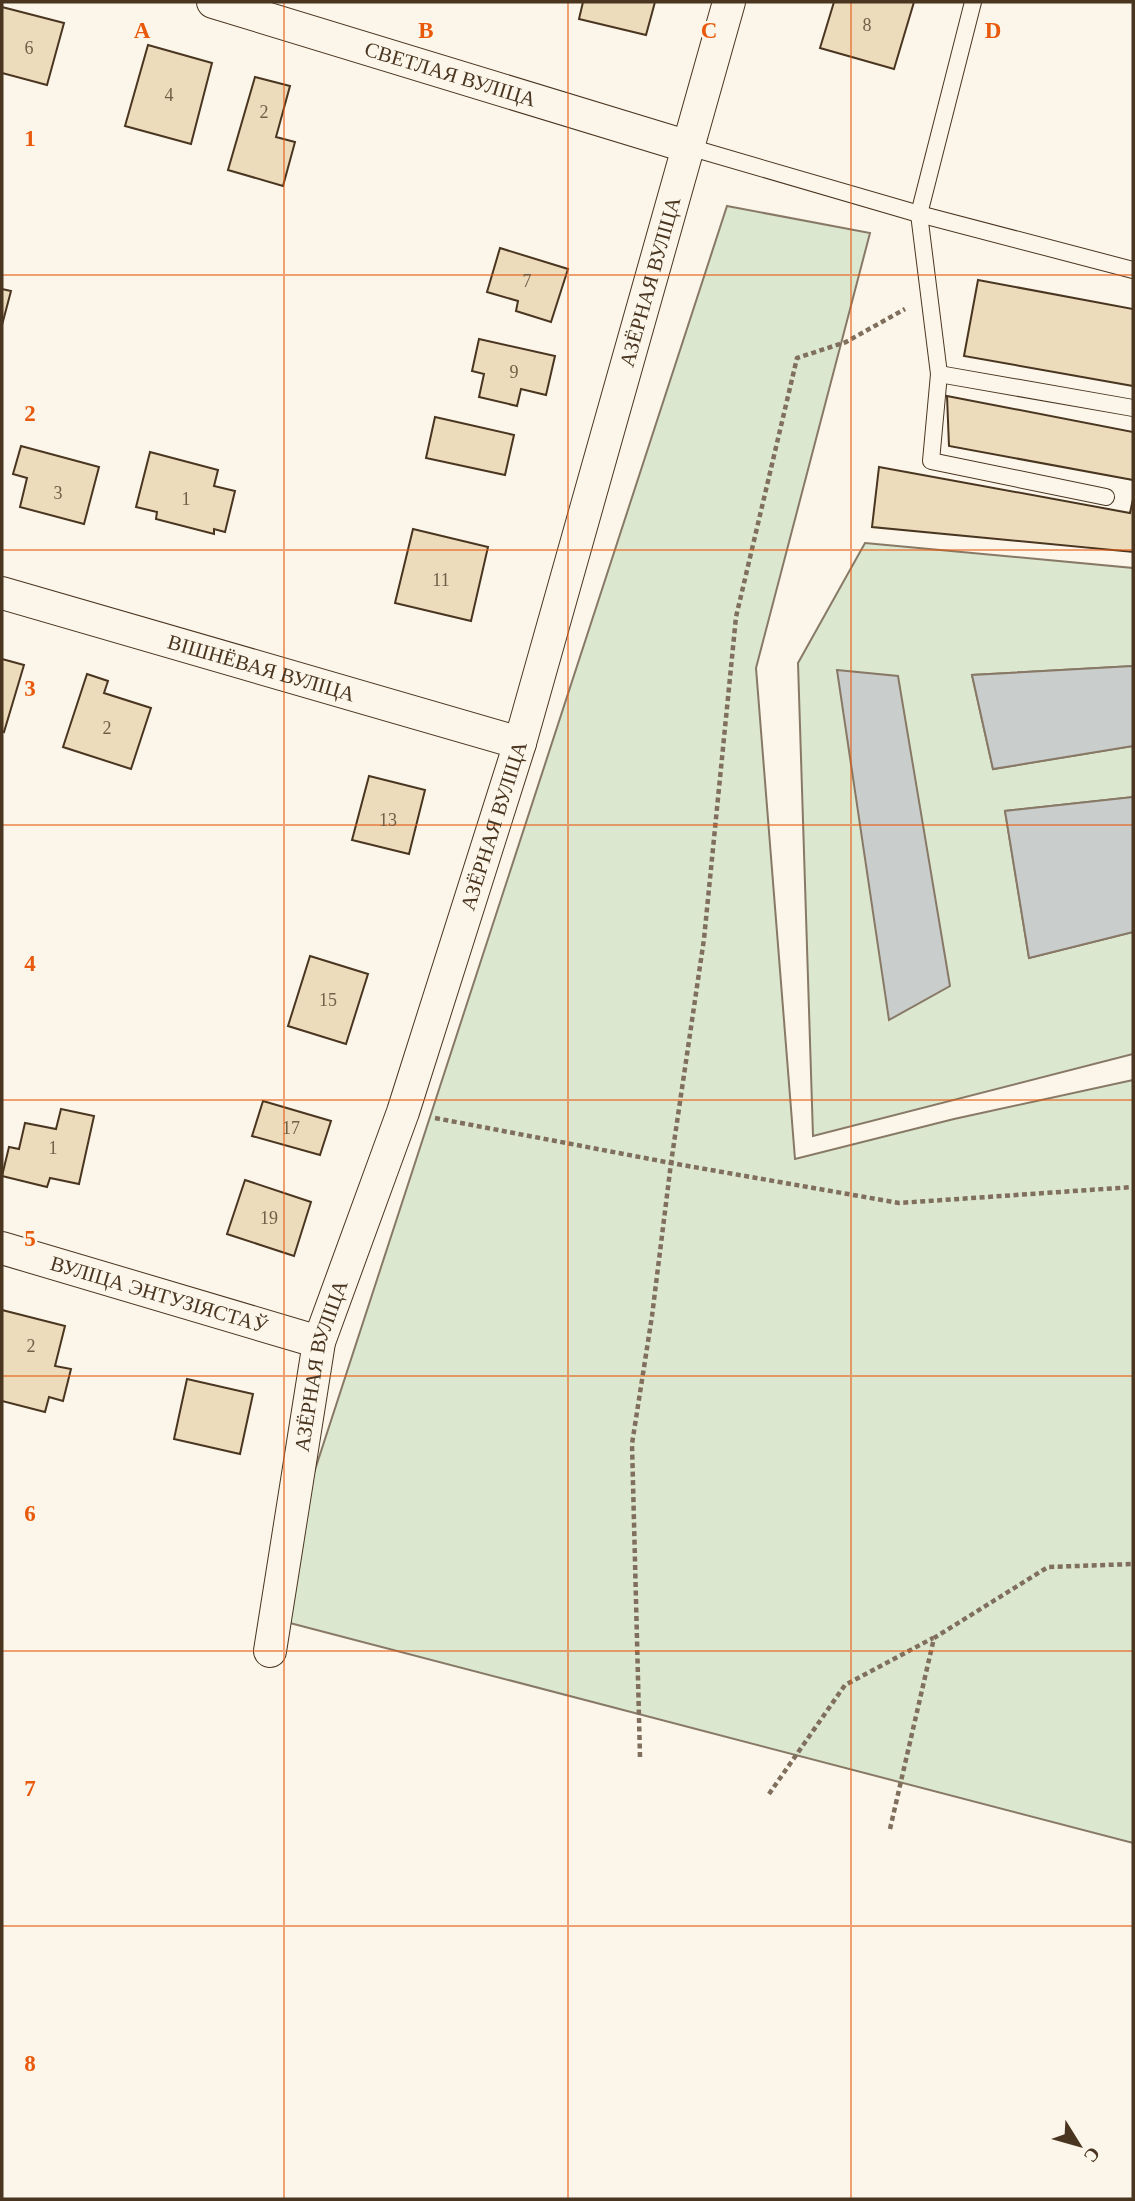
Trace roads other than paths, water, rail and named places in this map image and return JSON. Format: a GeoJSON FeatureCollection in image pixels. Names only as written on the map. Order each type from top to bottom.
{"type":"FeatureCollection","features":[{"type":"Feature","properties":{"kind":"street","name":"СВЕТЛАЯ ВУЛІЦА"},"geometry":{"type":"LineString","coordinates":[[213,2],[689,147]]}},
{"type":"Feature","properties":{"kind":"street","name":"АЗЁРНАЯ ВУЛІЦА"},"geometry":{"type":"LineString","coordinates":[[270,1651],[319,1342],[403,1112],[520,743],[729,2]]}},
{"type":"Feature","properties":{"kind":"street","name":"ВІШНЁВАЯ ВУЛІЦА"},"geometry":{"type":"LineString","coordinates":[[2,593],[520,743]]}},
{"type":"Feature","properties":{"kind":"street","name":"ВУЛІЦА ЭНТУЗІЯСТАЎ"},"geometry":{"type":"LineString","coordinates":[[2,1248],[319,1342]]}},
{"type":"Feature","properties":{"kind":"lane"},"geometry":{"type":"LineString","coordinates":[[973,2],[919,215],[939,374],[931,461],[1105,498]]}},
{"type":"Feature","properties":{"kind":"lane"},"geometry":{"type":"LineString","coordinates":[[689,147],[919,215],[1133,270]]}},
{"type":"Feature","properties":{"kind":"lane"},"geometry":{"type":"LineString","coordinates":[[939,374],[1133,408]]}}]}
